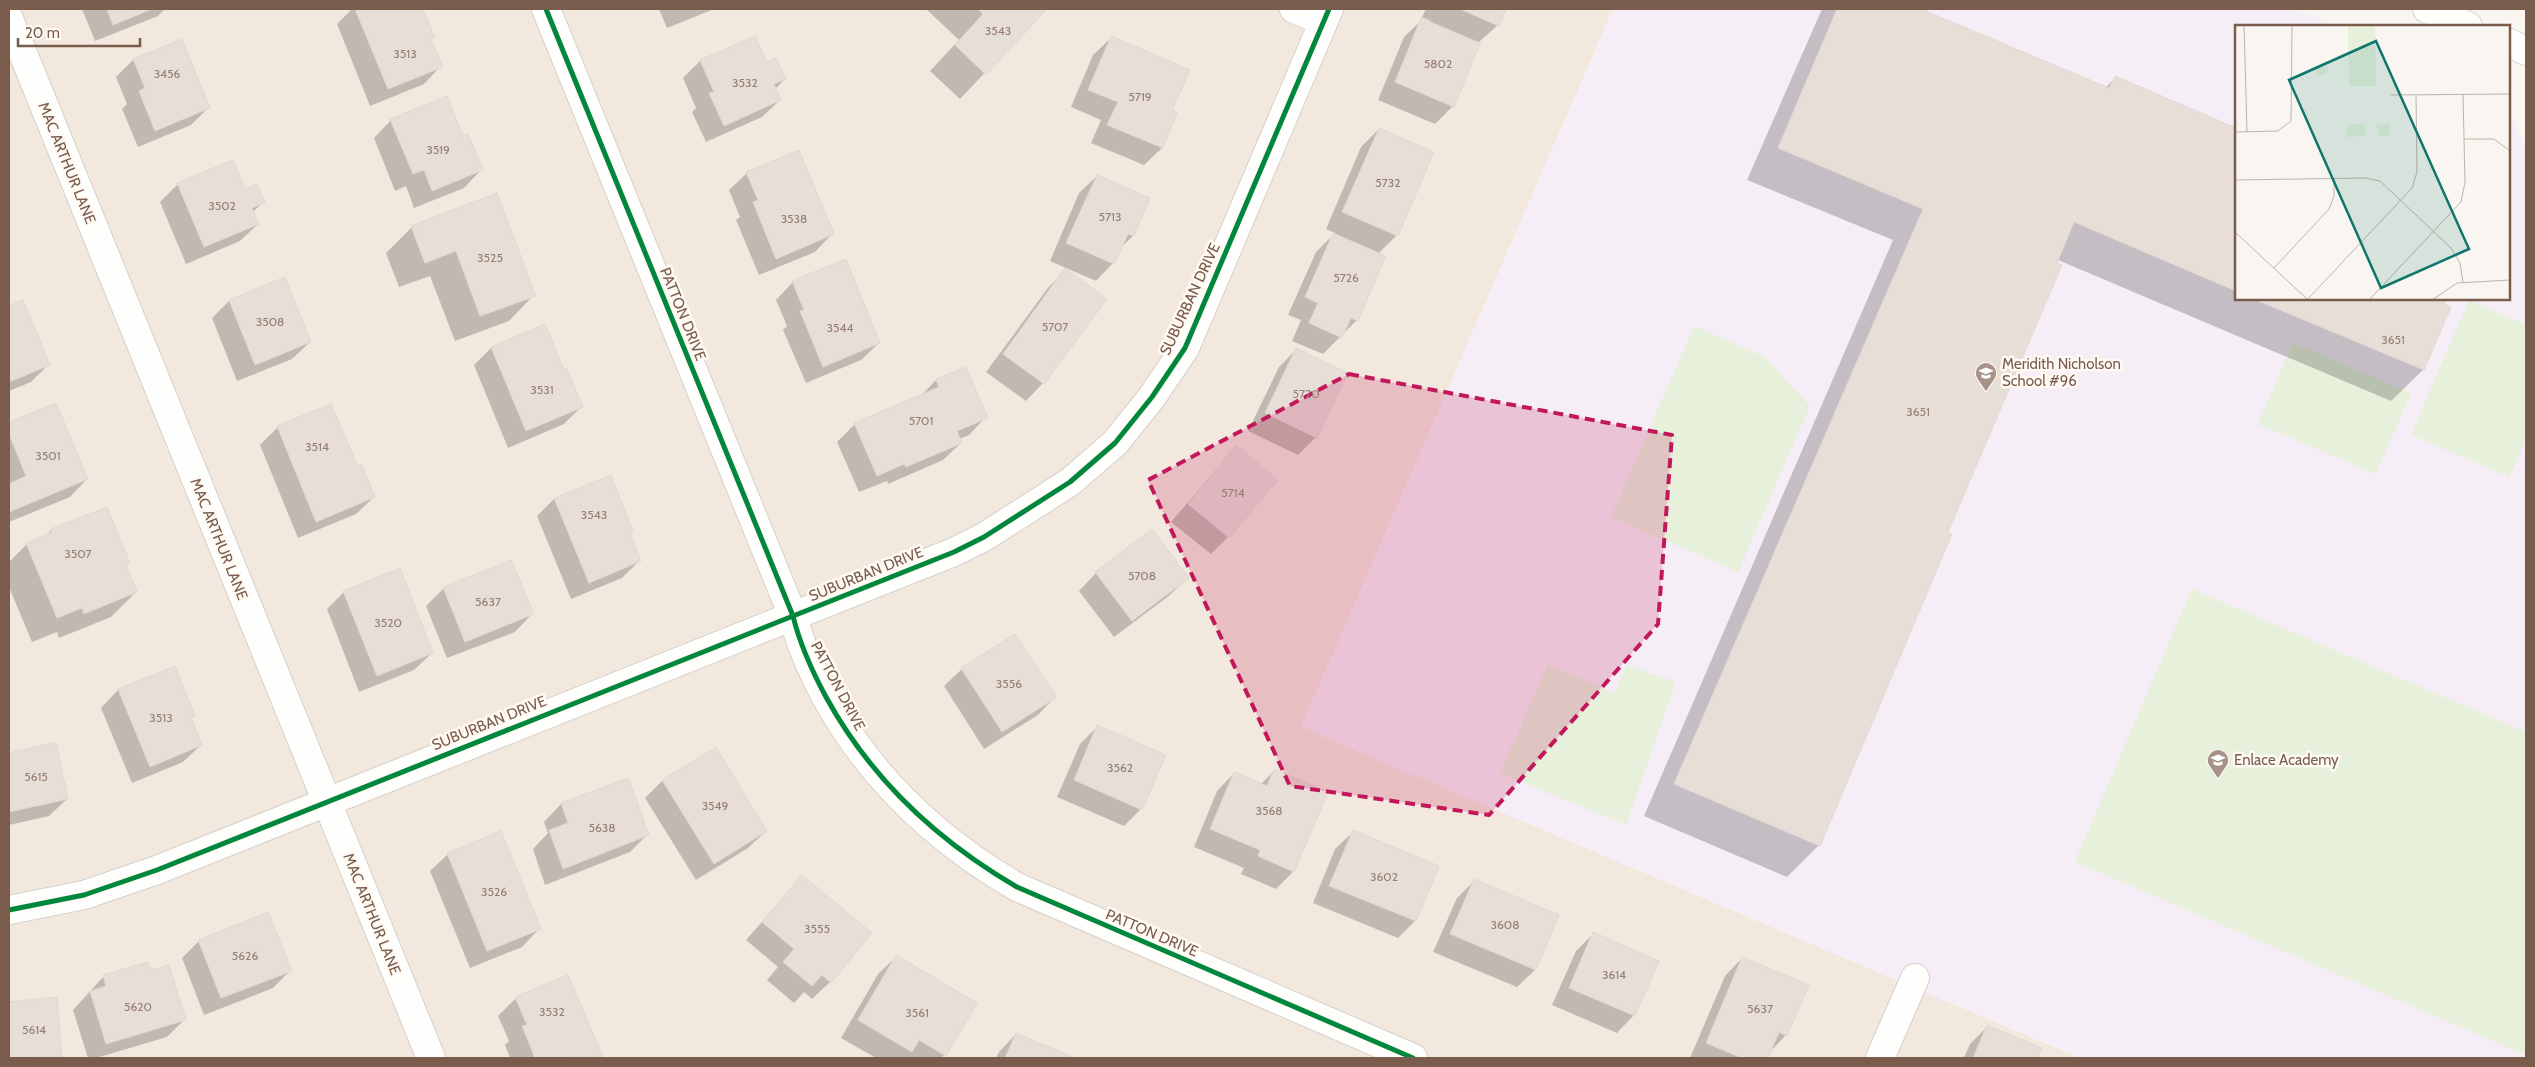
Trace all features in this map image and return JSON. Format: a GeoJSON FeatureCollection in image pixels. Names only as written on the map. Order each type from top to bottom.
{"type":"FeatureCollection","features":[{"type":"Feature","properties":{"kind":"street","name":"PATTON DRIVE"},"geometry":{"type":"LineString","coordinates":[[546,9],[793,616],[798,637],[812,671],[850,737],[897,796],[954,847],[985,868],[1053,904],[1413,1058]]}},
{"type":"Feature","properties":{"kind":"street"},"geometry":{"type":"LineString","coordinates":[[1294,9],[1326,15]]}},
{"type":"Feature","properties":{"kind":"street"},"geometry":{"type":"LineString","coordinates":[[2427,9],[2466,25]]}},
{"type":"Feature","properties":{"kind":"street","name":"SUBURBAN DRIVE"},"geometry":{"type":"LineString","coordinates":[[9,910],[84,895],[120,883],[954,552],[984,537],[1070,482],[1086,470],[1128,428],[1174,365],[1193,330],[1326,15]]}},
{"type":"Feature","properties":{"kind":"street","name":"MAC ARTHUR LANE"},"geometry":{"type":"LineString","coordinates":[[9,19],[431,1058]]}},
{"type":"Feature","properties":{"kind":"street"},"geometry":{"type":"LineString","coordinates":[[2510,44],[2526,51]]}},
{"type":"Feature","properties":{"kind":"street"},"geometry":{"type":"LineString","coordinates":[[1880,1058],[1915,978]]}},
{"type":"Feature","properties":{"kind":"highlighted area"},"geometry":{"type":"Polygon","coordinates":[[[1349,374],[1672,435],[1658,624],[1489,815],[1290,786],[1148,480],[1349,374]]]}},
{"type":"Feature","properties":{"kind":"shaded area"},"geometry":{"type":"Polygon","coordinates":[[[9,9],[1613,9],[1301,727],[2080,1058],[9,1058],[9,9]]]}},
{"type":"Feature","properties":{"kind":"shaded area","name":"Meridith Nicholson School #96"},"geometry":{"type":"Polygon","coordinates":[[[1613,9],[2296,9],[2335,25],[2235,25],[2235,300],[2510,300],[2510,115],[2526,147],[2526,1058],[2080,1058],[1301,727],[1613,9]]]}},
{"type":"Feature","properties":{"kind":"green space"},"geometry":{"type":"Polygon","coordinates":[[[2469,300],[2526,325],[2526,439],[2509,477],[2411,435],[2469,300]]]}},
{"type":"Feature","properties":{"kind":"green space"},"geometry":{"type":"Polygon","coordinates":[[[1694,326],[1765,357],[1810,406],[1738,572],[1611,517],[1694,326]]]}},
{"type":"Feature","properties":{"kind":"green space"},"geometry":{"type":"Polygon","coordinates":[[[2293,343],[2411,393],[2376,474],[2258,424],[2293,343]]]}},
{"type":"Feature","properties":{"kind":"green space"},"geometry":{"type":"Polygon","coordinates":[[[2192,589],[2526,732],[2526,1055],[2075,862],[2192,589]]]}},
{"type":"Feature","properties":{"kind":"green space"},"geometry":{"type":"Polygon","coordinates":[[[1548,664],[1614,693],[1627,665],[1676,682],[1626,825],[1500,773],[1548,664]]]}},
{"type":"Feature","properties":{"kind":"building"},"geometry":{"type":"Polygon","coordinates":[[[107,9],[152,9],[113,25],[107,9]]]}},
{"type":"Feature","properties":{"kind":"building"},"geometry":{"type":"Polygon","coordinates":[[[355,9],[423,9],[435,38],[431,39],[443,67],[388,89],[355,9]]]}},
{"type":"Feature","properties":{"kind":"building"},"geometry":{"type":"Polygon","coordinates":[[[978,9],[1047,9],[986,75],[955,45],[983,14],[978,9]]]}},
{"type":"Feature","properties":{"kind":"building"},"geometry":{"type":"Polygon","coordinates":[[[1460,9],[1506,9],[1499,26],[1460,9]]]}},
{"type":"Feature","properties":{"kind":"building"},"geometry":{"type":"Polygon","coordinates":[[[1837,9],[1921,9],[2109,88],[2115,76],[2235,128],[2235,291],[2074,222],[2057,263],[2062,265],[1948,532],[1952,534],[1820,846],[1674,784],[1923,209],[1778,148],[1837,9]]]}},
{"type":"Feature","properties":{"kind":"building"},"geometry":{"type":"Polygon","coordinates":[[[1421,18],[1480,43],[1454,107],[1395,82],[1421,18]]]}},
{"type":"Feature","properties":{"kind":"building"},"geometry":{"type":"Polygon","coordinates":[[[755,36],[767,62],[776,58],[786,79],[774,84],[781,100],[724,126],[709,93],[714,92],[700,60],[755,36]]]}},
{"type":"Feature","properties":{"kind":"building"},"geometry":{"type":"Polygon","coordinates":[[[1111,36],[1190,70],[1172,110],[1177,112],[1163,148],[1107,125],[1118,102],[1088,90],[1111,36]]]}},
{"type":"Feature","properties":{"kind":"building"},"geometry":{"type":"Polygon","coordinates":[[[182,39],[210,108],[155,131],[139,91],[145,88],[133,59],[182,39]]]}},
{"type":"Feature","properties":{"kind":"building"},"geometry":{"type":"Polygon","coordinates":[[[447,96],[463,136],[468,134],[483,170],[432,191],[424,170],[413,174],[390,119],[447,96]]]}},
{"type":"Feature","properties":{"kind":"building"},"geometry":{"type":"Polygon","coordinates":[[[1379,128],[1434,152],[1398,236],[1342,212],[1379,128]]]}},
{"type":"Feature","properties":{"kind":"building"},"geometry":{"type":"Polygon","coordinates":[[[799,150],[834,234],[776,259],[753,202],[758,200],[746,172],[799,150]]]}},
{"type":"Feature","properties":{"kind":"building"},"geometry":{"type":"Polygon","coordinates":[[[233,160],[245,189],[257,184],[265,202],[252,208],[259,224],[204,247],[177,183],[233,160]]]}},
{"type":"Feature","properties":{"kind":"building"},"geometry":{"type":"Polygon","coordinates":[[[1097,175],[1150,198],[1134,236],[1128,234],[1114,264],[1066,243],[1097,175]]]}},
{"type":"Feature","properties":{"kind":"building"},"geometry":{"type":"Polygon","coordinates":[[[497,193],[536,296],[480,316],[456,251],[425,263],[411,226],[497,193]]]}},
{"type":"Feature","properties":{"kind":"building"},"geometry":{"type":"Polygon","coordinates":[[[1333,233],[1386,256],[1358,321],[1351,318],[1342,338],[1309,323],[1318,303],[1305,297],[1333,233]]]}},
{"type":"Feature","properties":{"kind":"building"},"geometry":{"type":"Polygon","coordinates":[[[846,259],[880,343],[823,367],[800,311],[804,310],[792,281],[846,259]]]}},
{"type":"Feature","properties":{"kind":"building"},"geometry":{"type":"Polygon","coordinates":[[[1065,268],[1107,299],[1044,384],[1003,354],[1065,268]]]}},
{"type":"Feature","properties":{"kind":"building"},"geometry":{"type":"Polygon","coordinates":[[[285,277],[311,342],[255,365],[229,300],[285,277]]]}},
{"type":"Feature","properties":{"kind":"building"},"geometry":{"type":"Polygon","coordinates":[[[23,300],[50,365],[9,382],[9,306],[23,300]]]}},
{"type":"Feature","properties":{"kind":"building"},"geometry":{"type":"Polygon","coordinates":[[[2256,300],[2446,300],[2444,304],[2451,307],[2424,370],[2256,300]]]}},
{"type":"Feature","properties":{"kind":"building"},"geometry":{"type":"Polygon","coordinates":[[[545,324],[564,370],[567,369],[583,407],[526,431],[491,347],[545,324]]]}},
{"type":"Feature","properties":{"kind":"building"},"geometry":{"type":"Polygon","coordinates":[[[1296,348],[1348,373],[1317,438],[1265,413],[1296,348]]]}},
{"type":"Feature","properties":{"kind":"building"},"geometry":{"type":"Polygon","coordinates":[[[966,367],[988,418],[957,431],[962,443],[906,467],[904,464],[877,476],[854,423],[939,387],[936,379],[966,367]]]}},
{"type":"Feature","properties":{"kind":"building"},"geometry":{"type":"Polygon","coordinates":[[[56,403],[88,479],[9,512],[9,484],[26,476],[9,434],[9,422],[56,403]]]}},
{"type":"Feature","properties":{"kind":"building"},"geometry":{"type":"Polygon","coordinates":[[[331,404],[358,467],[362,465],[375,497],[316,522],[277,426],[331,404]]]}},
{"type":"Feature","properties":{"kind":"building"},"geometry":{"type":"Polygon","coordinates":[[[1236,445],[1278,480],[1229,538],[1188,504],[1236,445]]]}},
{"type":"Feature","properties":{"kind":"building"},"geometry":{"type":"Polygon","coordinates":[[[611,475],[633,531],[630,533],[641,561],[589,583],[554,498],[611,475]]]}},
{"type":"Feature","properties":{"kind":"building"},"geometry":{"type":"Polygon","coordinates":[[[107,507],[130,563],[126,565],[137,592],[84,614],[82,608],[57,618],[26,543],[52,532],[51,529],[107,507]]]}},
{"type":"Feature","properties":{"kind":"building"},"geometry":{"type":"Polygon","coordinates":[[[1152,529],[1189,578],[1132,621],[1095,572],[1152,529]]]}},
{"type":"Feature","properties":{"kind":"building"},"geometry":{"type":"Polygon","coordinates":[[[511,560],[534,614],[465,642],[443,587],[511,560]]]}},
{"type":"Feature","properties":{"kind":"building"},"geometry":{"type":"Polygon","coordinates":[[[400,568],[433,653],[377,676],[343,591],[400,568]]]}},
{"type":"Feature","properties":{"kind":"building"},"geometry":{"type":"Polygon","coordinates":[[[1015,634],[1057,697],[1002,732],[961,668],[1015,634]]]}},
{"type":"Feature","properties":{"kind":"building"},"geometry":{"type":"Polygon","coordinates":[[[175,666],[195,716],[191,717],[202,745],[150,767],[118,689],[175,666]]]}},
{"type":"Feature","properties":{"kind":"building"},"geometry":{"type":"Polygon","coordinates":[[[1097,725],[1166,755],[1142,810],[1074,780],[1097,725]]]}},
{"type":"Feature","properties":{"kind":"building"},"geometry":{"type":"Polygon","coordinates":[[[56,742],[68,799],[9,812],[9,753],[56,742]]]}},
{"type":"Feature","properties":{"kind":"building"},"geometry":{"type":"Polygon","coordinates":[[[716,747],[767,831],[714,864],[662,780],[716,747]]]}},
{"type":"Feature","properties":{"kind":"building"},"geometry":{"type":"Polygon","coordinates":[[[1274,769],[1328,792],[1294,872],[1258,856],[1260,850],[1210,829],[1234,772],[1267,786],[1274,769]]]}},
{"type":"Feature","properties":{"kind":"building"},"geometry":{"type":"Polygon","coordinates":[[[628,778],[649,835],[563,869],[549,830],[568,823],[561,803],[628,778]]]}},
{"type":"Feature","properties":{"kind":"building"},"geometry":{"type":"Polygon","coordinates":[[[1353,830],[1439,866],[1416,921],[1329,886],[1353,830]]]}},
{"type":"Feature","properties":{"kind":"building"},"geometry":{"type":"Polygon","coordinates":[[[501,831],[541,929],[487,951],[447,853],[501,831]]]}},
{"type":"Feature","properties":{"kind":"building"},"geometry":{"type":"Polygon","coordinates":[[[802,875],[872,933],[831,983],[822,975],[812,986],[783,962],[794,949],[762,922],[802,875]]]}},
{"type":"Feature","properties":{"kind":"building"},"geometry":{"type":"Polygon","coordinates":[[[1474,879],[1559,915],[1536,970],[1450,934],[1474,879]]]}},
{"type":"Feature","properties":{"kind":"building"},"geometry":{"type":"Polygon","coordinates":[[[268,912],[292,971],[221,998],[198,940],[268,912]]]}},
{"type":"Feature","properties":{"kind":"building"},"geometry":{"type":"Polygon","coordinates":[[[1593,932],[1659,961],[1635,1016],[1569,988],[1593,932]]]}},
{"type":"Feature","properties":{"kind":"building"},"geometry":{"type":"Polygon","coordinates":[[[896,955],[977,1003],[946,1056],[919,1040],[912,1052],[858,1020],[896,955]]]}},
{"type":"Feature","properties":{"kind":"building"},"geometry":{"type":"Polygon","coordinates":[[[1742,957],[1809,985],[1787,1036],[1779,1032],[1768,1058],[1742,1058],[1706,1043],[1742,957]]]}},
{"type":"Feature","properties":{"kind":"building"},"geometry":{"type":"Polygon","coordinates":[[[148,962],[151,970],[169,965],[186,1020],[106,1044],[90,991],[106,986],[103,975],[148,962]]]}},
{"type":"Feature","properties":{"kind":"building"},"geometry":{"type":"Polygon","coordinates":[[[568,975],[603,1057],[535,1058],[522,1026],[527,1025],[515,997],[568,975]]]}},
{"type":"Feature","properties":{"kind":"building"},"geometry":{"type":"Polygon","coordinates":[[[57,997],[62,1057],[9,1058],[9,1002],[57,997]]]}},
{"type":"Feature","properties":{"kind":"building"},"geometry":{"type":"Polygon","coordinates":[[[1987,1025],[2042,1048],[2038,1058],[1973,1058],[1987,1025]]]}},
{"type":"Feature","properties":{"kind":"building"},"geometry":{"type":"Polygon","coordinates":[[[1016,1033],[1075,1058],[1005,1058],[1016,1033]]]}},
{"type":"Feature","properties":{"kind":"cycle path"},"geometry":{"type":"LineString","coordinates":[[546,9],[793,616],[807,658],[826,697],[863,755],[908,805],[933,828],[987,869],[1017,887],[1413,1058]]}},
{"type":"Feature","properties":{"kind":"cycle path"},"geometry":{"type":"LineString","coordinates":[[9,910],[84,895],[157,870],[954,552],[984,537],[1070,482],[1115,443],[1152,397],[1185,348],[1329,9]]}},
{"type":"Feature","properties":{"kind":"place","name":"Meridith Nicholson School #96"},"geometry":{"type":"Point","coordinates":[1986,392]}},
{"type":"Feature","properties":{"kind":"place","name":"Enlace Academy"},"geometry":{"type":"Point","coordinates":[2218,779]}}]}
